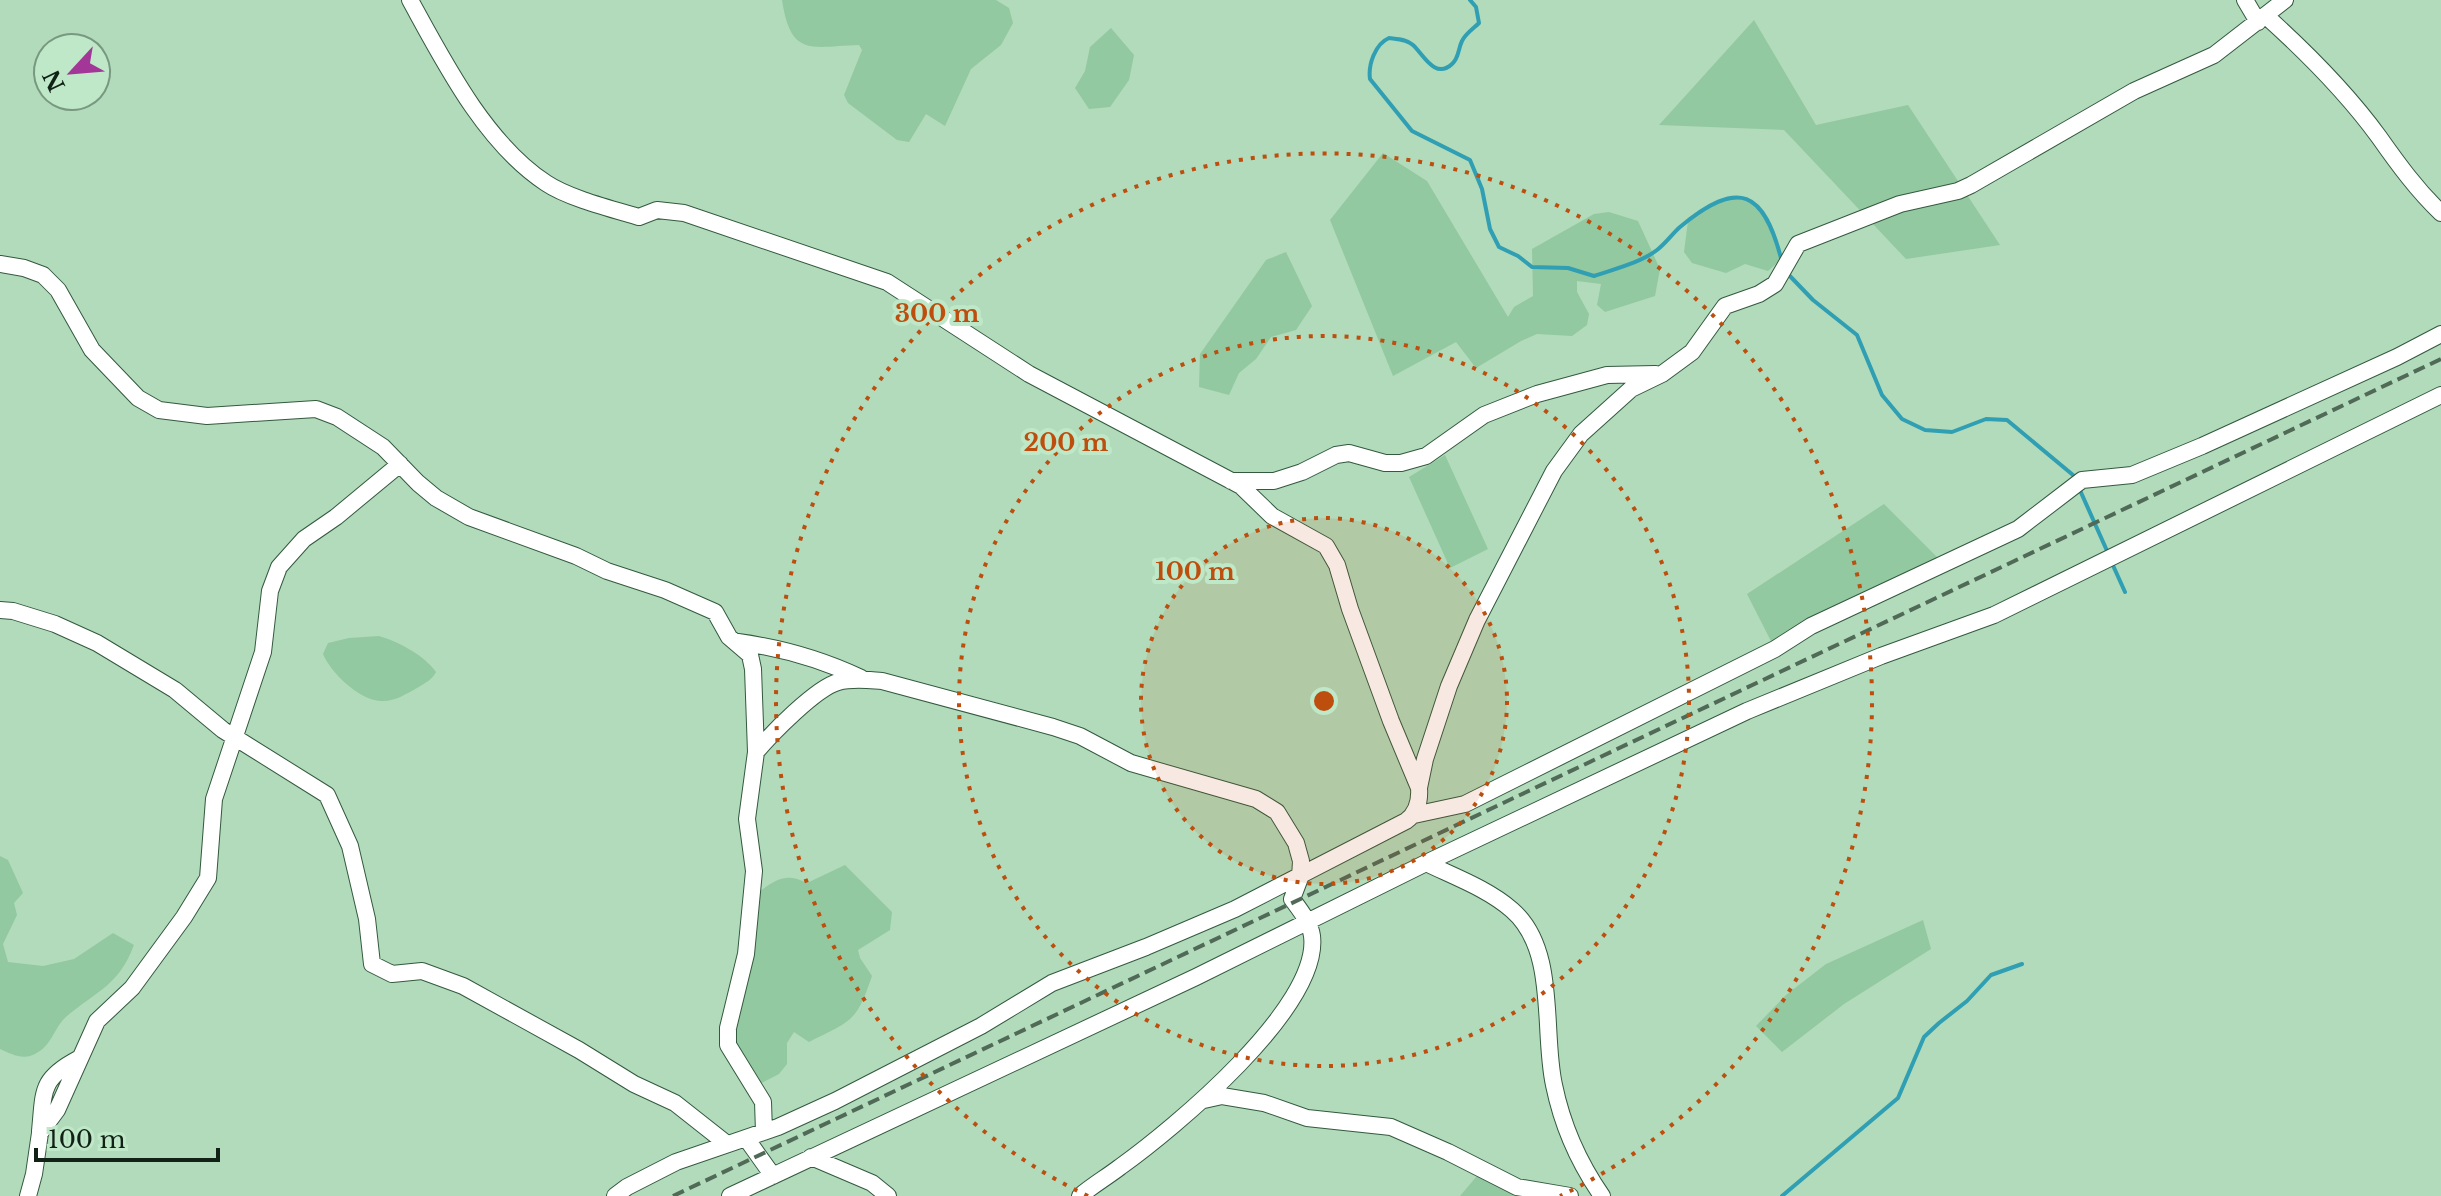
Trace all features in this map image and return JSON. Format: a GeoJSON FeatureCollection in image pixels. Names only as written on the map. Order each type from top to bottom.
{"type":"FeatureCollection","features":[{"type":"Feature","properties":{"kind":"street"},"geometry":{"type":"LineString","coordinates":[[410,0],[457,85],[476,111],[517,159],[547,184],[639,217],[657,210],[706,219],[887,282],[1029,374],[1231,481],[1250,494],[1272,516],[1317,540],[1333,553],[1391,721],[1419,788],[1420,798],[1414,815]]}},
{"type":"Feature","properties":{"kind":"street"},"geometry":{"type":"LineString","coordinates":[[2245,0],[2262,19],[2294,40],[2441,213]]}},
{"type":"Feature","properties":{"kind":"street"},"geometry":{"type":"LineString","coordinates":[[1419,788],[1425,759],[1449,686],[1484,605],[1554,471],[1581,434],[1605,410],[1631,389],[1662,374],[1692,352],[1725,306],[1759,294],[1775,284],[1798,244],[1900,204],[1958,191],[1971,185],[2134,91],[2203,62],[2285,0]]}},
{"type":"Feature","properties":{"kind":"street"},"geometry":{"type":"LineString","coordinates":[[0,264],[43,275],[58,290],[92,350],[138,398],[159,410],[207,416],[316,409],[337,417],[383,447],[436,498],[469,517],[576,556],[607,571],[665,590],[715,612],[733,641],[748,652],[752,661],[756,752],[747,819],[754,871],[746,954],[728,1045],[763,1102],[764,1132]]}},
{"type":"Feature","properties":{"kind":"street"},"geometry":{"type":"LineString","coordinates":[[615,1196],[676,1162],[764,1132],[835,1101],[981,1026],[1052,983],[1184,931],[1300,878],[1414,815],[1465,804],[1763,655],[1811,626],[2018,529],[2082,480],[2132,475],[2397,357],[2441,334]]}},
{"type":"Feature","properties":{"kind":"street"},"geometry":{"type":"LineString","coordinates":[[1231,481],[1274,481],[1302,472],[1336,455],[1349,453],[1385,463],[1401,463],[1426,456],[1484,415],[1537,394],[1607,375],[1662,374]]}},
{"type":"Feature","properties":{"kind":"street"},"geometry":{"type":"LineString","coordinates":[[730,1196],[1309,923],[1426,863],[1747,711],[1881,656],[1994,615],[2441,395]]}},
{"type":"Feature","properties":{"kind":"street"},"geometry":{"type":"LineString","coordinates":[[28,1196],[40,1133],[57,1110],[97,1021],[132,988],[184,917],[208,878],[214,799],[263,652],[270,591],[279,567],[304,539],[400,464]]}},
{"type":"Feature","properties":{"kind":"street"},"geometry":{"type":"LineString","coordinates":[[0,610],[55,624],[97,643],[175,690],[223,730],[327,795],[350,846],[367,919],[372,964],[392,974],[422,971],[463,986],[634,1084],[675,1103],[727,1144]]}},
{"type":"Feature","properties":{"kind":"street"},"geometry":{"type":"LineString","coordinates":[[733,641],[791,652],[829,663],[864,679],[911,688],[1080,736],[1131,763],[1251,797],[1277,812],[1291,833],[1300,858],[1300,878],[1292,899],[1309,923],[1312,941],[1301,984],[1278,1019],[1204,1100],[1080,1196]]}},
{"type":"Feature","properties":{"kind":"street"},"geometry":{"type":"LineString","coordinates":[[756,752],[772,734],[828,687],[839,682],[864,679]]}},
{"type":"Feature","properties":{"kind":"street"},"geometry":{"type":"LineString","coordinates":[[1426,863],[1493,896],[1514,911],[1529,931],[1539,958],[1547,999],[1548,1051],[1554,1087],[1576,1154],[1602,1196]]}},
{"type":"Feature","properties":{"kind":"street"},"geometry":{"type":"LineString","coordinates":[[1204,1100],[1222,1096],[1264,1103],[1307,1118],[1391,1127],[1517,1187],[1570,1196]]}},
{"type":"Feature","properties":{"kind":"street"},"geometry":{"type":"LineString","coordinates":[[746,1138],[773,1176]]}},
{"type":"Feature","properties":{"kind":"street"},"geometry":{"type":"LineString","coordinates":[[811,1157],[872,1183],[888,1196]]}},
{"type":"Feature","properties":{"kind":"green space"},"geometry":{"type":"Polygon","coordinates":[[[782,0],[996,0],[1009,8],[1013,23],[1001,45],[971,69],[945,126],[926,114],[909,142],[897,140],[848,103],[844,95],[862,50],[859,45],[806,45],[791,32],[782,0]]]}},
{"type":"Feature","properties":{"kind":"green space"},"geometry":{"type":"Polygon","coordinates":[[[1754,20],[1816,125],[1908,105],[2000,245],[1906,259],[1784,130],[1659,125],[1754,20]]]}},
{"type":"Feature","properties":{"kind":"green space"},"geometry":{"type":"Polygon","coordinates":[[[1111,28],[1134,55],[1129,80],[1110,107],[1089,109],[1075,88],[1085,71],[1090,47],[1111,28]]]}},
{"type":"Feature","properties":{"kind":"green space"},"geometry":{"type":"Polygon","coordinates":[[[1383,153],[1427,181],[1508,317],[1514,307],[1533,296],[1532,249],[1594,214],[1609,212],[1638,221],[1660,269],[1655,296],[1605,312],[1597,305],[1601,284],[1577,281],[1577,292],[1589,314],[1587,325],[1572,336],[1537,334],[1476,368],[1456,342],[1393,376],[1330,220],[1383,153]]]}},
{"type":"Feature","properties":{"kind":"green space"},"geometry":{"type":"Polygon","coordinates":[[[1735,197],[1755,205],[1768,219],[1781,259],[1768,271],[1745,264],[1726,273],[1692,263],[1684,252],[1688,221],[1707,207],[1735,197]]]}},
{"type":"Feature","properties":{"kind":"green space"},"geometry":{"type":"Polygon","coordinates":[[[1286,252],[1312,306],[1296,330],[1271,337],[1256,359],[1239,373],[1229,395],[1199,387],[1200,354],[1266,260],[1286,252]]]}},
{"type":"Feature","properties":{"kind":"green space"},"geometry":{"type":"Polygon","coordinates":[[[1445,455],[1488,549],[1450,568],[1409,477],[1445,455]]]}},
{"type":"Feature","properties":{"kind":"green space"},"geometry":{"type":"Polygon","coordinates":[[[1884,504],[1945,565],[1775,649],[1747,594],[1884,504]]]}},
{"type":"Feature","properties":{"kind":"green space"},"geometry":{"type":"Polygon","coordinates":[[[379,636],[418,655],[436,672],[434,675],[400,697],[386,701],[373,699],[347,684],[323,654],[328,643],[379,636]]]}},
{"type":"Feature","properties":{"kind":"green space"},"geometry":{"type":"Polygon","coordinates":[[[0,856],[8,860],[23,893],[14,903],[17,915],[3,944],[8,962],[43,966],[74,959],[113,933],[134,945],[114,978],[67,1016],[38,1053],[26,1057],[0,1049],[0,856]]]}},
{"type":"Feature","properties":{"kind":"green space"},"geometry":{"type":"Polygon","coordinates":[[[845,865],[892,912],[890,930],[858,950],[872,976],[866,991],[856,1012],[844,1024],[809,1042],[794,1032],[787,1043],[787,1064],[779,1074],[754,1087],[728,1028],[752,897],[778,880],[791,878],[807,883],[845,865]]]}},
{"type":"Feature","properties":{"kind":"green space"},"geometry":{"type":"Polygon","coordinates":[[[1923,920],[1931,949],[1844,1004],[1782,1052],[1756,1026],[1786,995],[1826,964],[1923,920]]]}},
{"type":"Feature","properties":{"kind":"green space"},"geometry":{"type":"Polygon","coordinates":[[[1482,1170],[1530,1196],[1460,1196],[1482,1170]]]}},
{"type":"Feature","properties":{"kind":"waterway"},"geometry":{"type":"LineString","coordinates":[[1470,0],[1476,7],[1479,23],[1463,38],[1452,64],[1446,68],[1435,67],[1411,43],[1389,38],[1380,45],[1374,56],[1370,79],[1412,131],[1470,160],[1482,189],[1490,229],[1499,247],[1532,267],[1568,268],[1594,276],[1650,255],[1701,211],[1733,198],[1746,199],[1757,206],[1767,219],[1782,262]]}},
{"type":"Feature","properties":{"kind":"waterway"},"geometry":{"type":"LineString","coordinates":[[1787,273],[1813,300],[1857,335],[1882,395],[1902,419],[1925,430],[1952,432],[1986,419],[2007,420],[2073,475],[2075,480]]}},
{"type":"Feature","properties":{"kind":"waterway"},"geometry":{"type":"LineString","coordinates":[[2079,488],[2108,553]]}},
{"type":"Feature","properties":{"kind":"waterway"},"geometry":{"type":"LineString","coordinates":[[2111,561],[2125,592]]}},
{"type":"Feature","properties":{"kind":"waterway"},"geometry":{"type":"LineString","coordinates":[[1782,1196],[1898,1098],[1924,1037],[1967,1001],[1991,975],[2022,964]]}},
{"type":"Feature","properties":{"kind":"railway"},"geometry":{"type":"LineString","coordinates":[[673,1196],[2441,359]]}}]}
